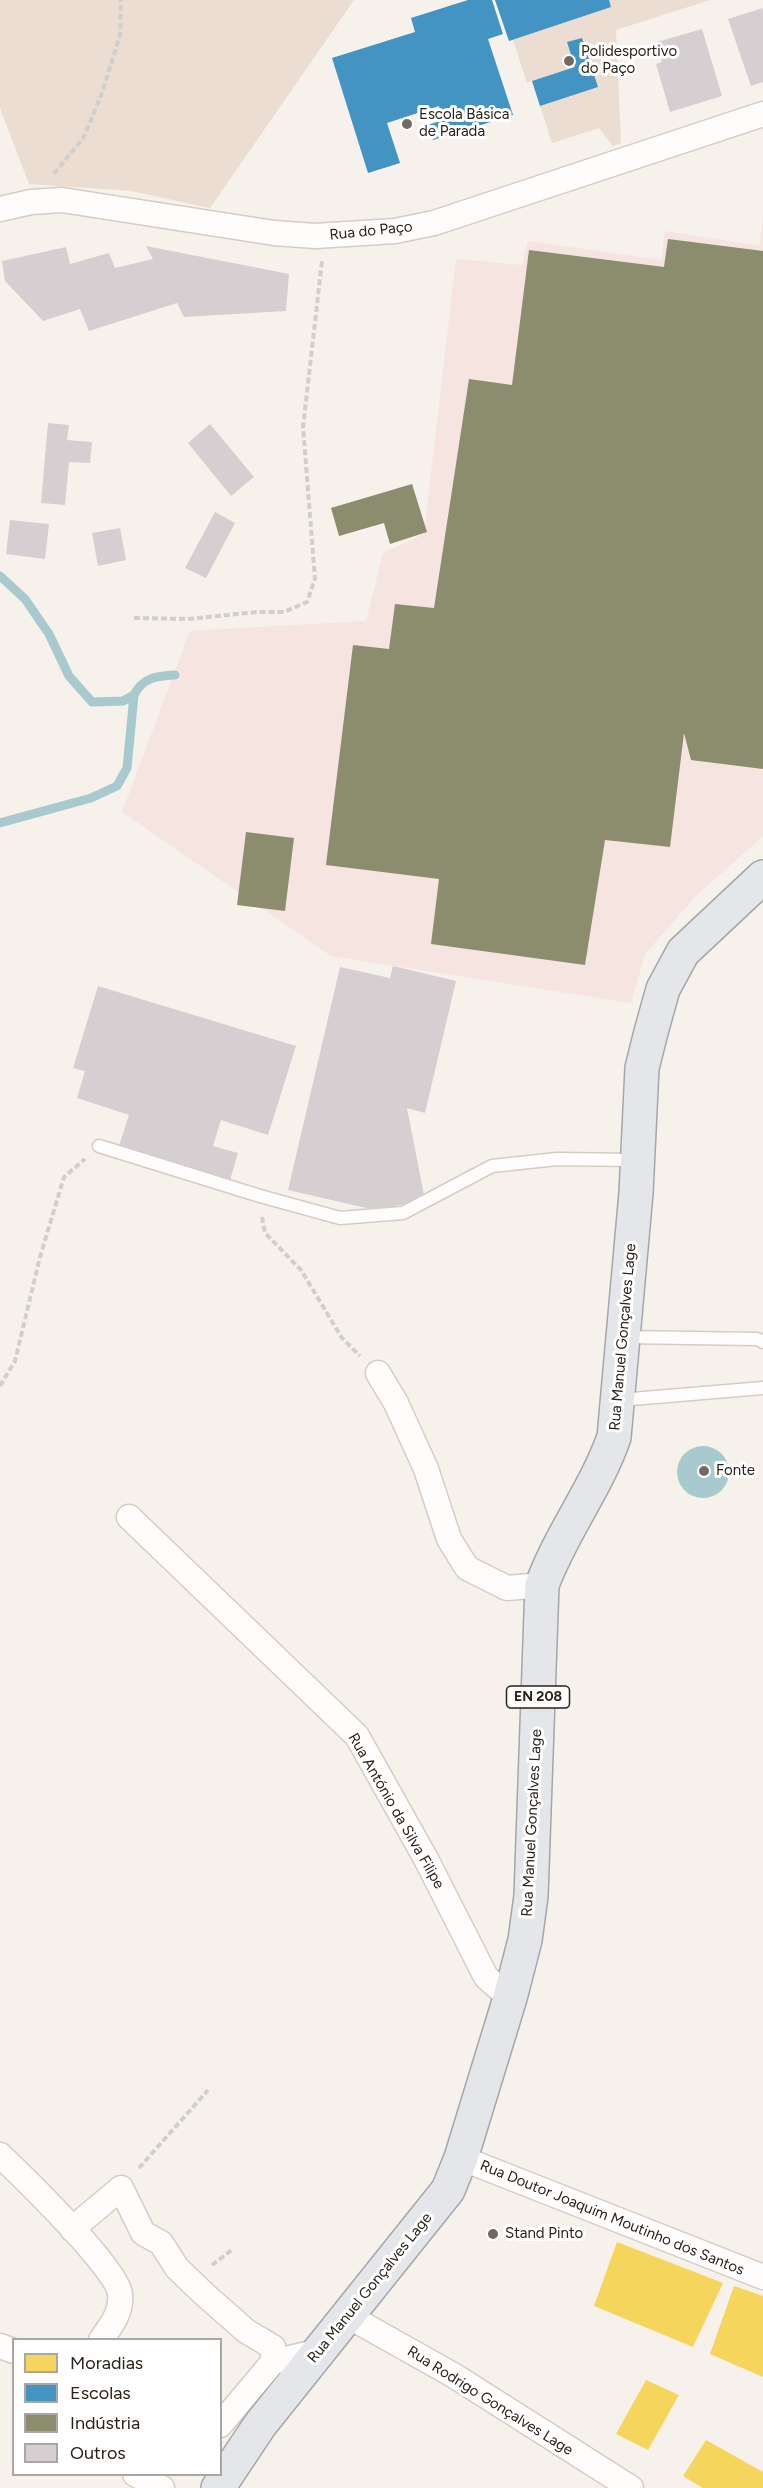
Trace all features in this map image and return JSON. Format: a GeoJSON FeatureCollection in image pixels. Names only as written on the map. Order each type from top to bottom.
{"type":"FeatureCollection","features":[{"type":"Feature","properties":{"kind":"main road","name":"Rua Manuel Gonçalves Lage"},"geometry":{"type":"LineString","coordinates":[[218,2488],[260,2425],[448,2190],[461,2158],[510,1998],[525,1940],[531,1896],[542,1585],[551,1559],[604,1465],[614,1437],[624,1337],[642,1068],[663,989],[683,952],[763,877]]}},
{"type":"Feature","properties":{"kind":"street","name":"Rua do Paço"},"geometry":{"type":"LineString","coordinates":[[0,209],[31,202],[62,200],[274,233],[325,236],[395,231],[434,223],[763,114]]}},
{"type":"Feature","properties":{"kind":"street"},"geometry":{"type":"LineString","coordinates":[[378,1373],[396,1403],[426,1469],[449,1539],[467,1568],[507,1588],[542,1585]]}},
{"type":"Feature","properties":{"kind":"street","name":"Rua António da Silva Filipe"},"geometry":{"type":"LineString","coordinates":[[129,1517],[357,1736],[426,1859],[486,1977],[510,1998]]}},
{"type":"Feature","properties":{"kind":"street"},"geometry":{"type":"LineString","coordinates":[[0,2155],[25,2178],[111,2273],[120,2293],[118,2314],[102,2338]]}},
{"type":"Feature","properties":{"kind":"street","name":"Rua Doutor Joaquim Moutinho dos Santos"},"geometry":{"type":"LineString","coordinates":[[461,2158],[763,2277]]}},
{"type":"Feature","properties":{"kind":"street"},"geometry":{"type":"LineString","coordinates":[[72,2229],[121,2188],[143,2233],[161,2243],[177,2268],[246,2331],[273,2347],[273,2362]]}},
{"type":"Feature","properties":{"kind":"street","name":"Rua Rodrigo Gonçalves Lage"},"geometry":{"type":"LineString","coordinates":[[348,2316],[453,2375],[631,2488]]}},
{"type":"Feature","properties":{"kind":"street"},"geometry":{"type":"LineString","coordinates":[[222,2423],[273,2362],[320,2351]]}},
{"type":"Feature","properties":{"kind":"street"},"geometry":{"type":"LineString","coordinates":[[137,2476],[162,2488]]}},
{"type":"Feature","properties":{"kind":"lane"},"geometry":{"type":"LineString","coordinates":[[99,1146],[260,1196],[340,1218],[403,1213],[492,1166],[556,1159],[637,1160]]}},
{"type":"Feature","properties":{"kind":"lane"},"geometry":{"type":"LineString","coordinates":[[624,1337],[758,1339],[763,1342]]}},
{"type":"Feature","properties":{"kind":"lane"},"geometry":{"type":"LineString","coordinates":[[618,1400],[763,1388]]}},
{"type":"Feature","properties":{"kind":"path"},"geometry":{"type":"LineString","coordinates":[[31,202],[84,137],[103,90],[120,35],[121,0]]}},
{"type":"Feature","properties":{"kind":"path"},"geometry":{"type":"LineString","coordinates":[[134,618],[188,619],[257,612],[284,612],[307,602],[315,579],[303,427],[325,236]]}},
{"type":"Feature","properties":{"kind":"path"},"geometry":{"type":"LineString","coordinates":[[0,1386],[15,1360],[40,1257],[64,1177],[99,1146]]}},
{"type":"Feature","properties":{"kind":"path"},"geometry":{"type":"LineString","coordinates":[[260,1196],[265,1233],[301,1270],[342,1338],[378,1373]]}},
{"type":"Feature","properties":{"kind":"path"},"geometry":{"type":"LineString","coordinates":[[121,2188],[208,2090]]}},
{"type":"Feature","properties":{"kind":"shaded area"},"geometry":{"type":"Polygon","coordinates":[[[0,0],[354,0],[210,208],[131,191],[29,184],[0,108],[0,0]]]}},
{"type":"Feature","properties":{"kind":"shaded area","name":"Polidesportivo do Paço"},"geometry":{"type":"Polygon","coordinates":[[[495,0],[710,0],[616,30],[621,143],[613,146],[599,128],[552,143],[532,81],[527,83],[513,40],[509,41],[495,0]]]}},
{"type":"Feature","properties":{"kind":"shaded area"},"geometry":{"type":"Polygon","coordinates":[[[763,214],[763,836],[696,896],[645,954],[631,1003],[331,956],[122,812],[190,631],[366,621],[383,553],[424,534],[456,259],[522,265],[528,241],[661,260],[665,231],[760,246],[763,214]]]}},
{"type":"Feature","properties":{"kind":"water"},"geometry":{"type":"Polygon","coordinates":[[[698,1446],[708,1446],[722,1453],[729,1472],[722,1491],[708,1498],[698,1498],[688,1494],[681,1487],[677,1477],[677,1467],[681,1457],[688,1450],[698,1446]]]}},
{"type":"Feature","properties":{"kind":"building: Moradias"},"geometry":{"type":"Polygon","coordinates":[[[617,2242],[723,2283],[693,2347],[594,2306],[617,2242]]]}},
{"type":"Feature","properties":{"kind":"building: Moradias"},"geometry":{"type":"Polygon","coordinates":[[[734,2286],[763,2296],[763,2377],[710,2354],[734,2286]]]}},
{"type":"Feature","properties":{"kind":"building: Moradias"},"geometry":{"type":"Polygon","coordinates":[[[646,2380],[679,2395],[648,2450],[616,2434],[646,2380]]]}},
{"type":"Feature","properties":{"kind":"building: Moradias"},"geometry":{"type":"Polygon","coordinates":[[[706,2440],[763,2472],[763,2488],[703,2488],[683,2476],[706,2440]]]}},
{"type":"Feature","properties":{"kind":"building: Escolas"},"geometry":{"type":"Polygon","coordinates":[[[468,0],[492,0],[503,34],[488,39],[513,115],[433,140],[428,125],[443,120],[439,106],[387,123],[400,163],[368,173],[332,58],[415,32],[411,18],[468,0]]]}},
{"type":"Feature","properties":{"kind":"building: Escolas"},"geometry":{"type":"Polygon","coordinates":[[[495,0],[609,0],[611,7],[509,41],[495,0]]]}},
{"type":"Feature","properties":{"kind":"building: Escolas"},"geometry":{"type":"Polygon","coordinates":[[[582,38],[598,87],[540,106],[532,81],[575,67],[567,42],[582,38]]]}},
{"type":"Feature","properties":{"kind":"building: Indústria"},"geometry":{"type":"Polygon","coordinates":[[[668,239],[763,251],[763,769],[691,760],[684,733],[670,847],[605,840],[585,965],[431,944],[439,879],[326,865],[353,645],[389,649],[395,604],[434,608],[469,379],[512,385],[529,250],[664,267],[668,239]]]}},
{"type":"Feature","properties":{"kind":"building: Indústria"},"geometry":{"type":"Polygon","coordinates":[[[412,484],[427,532],[390,544],[384,523],[339,536],[331,508],[412,484]]]}},
{"type":"Feature","properties":{"kind":"building: Indústria"},"geometry":{"type":"Polygon","coordinates":[[[246,832],[294,838],[285,911],[237,905],[246,832]]]}},
{"type":"Feature","properties":{"kind":"building: Outros"},"geometry":{"type":"Polygon","coordinates":[[[763,8],[763,82],[751,86],[728,19],[763,8]]]}},
{"type":"Feature","properties":{"kind":"building: Outros"},"geometry":{"type":"Polygon","coordinates":[[[702,29],[722,96],[670,112],[656,64],[662,62],[657,42],[702,29]]]}},
{"type":"Feature","properties":{"kind":"building: Outros"},"geometry":{"type":"Polygon","coordinates":[[[146,246],[289,274],[286,311],[184,317],[177,303],[89,331],[80,309],[43,321],[5,281],[2,261],[66,247],[70,264],[109,253],[115,268],[153,259],[146,246]]]}},
{"type":"Feature","properties":{"kind":"building: Outros"},"geometry":{"type":"Polygon","coordinates":[[[48,423],[69,425],[67,440],[92,442],[90,463],[69,462],[65,505],[41,503],[48,423]]]}},
{"type":"Feature","properties":{"kind":"building: Outros"},"geometry":{"type":"Polygon","coordinates":[[[210,424],[254,477],[231,496],[188,443],[210,424]]]}},
{"type":"Feature","properties":{"kind":"building: Outros"},"geometry":{"type":"Polygon","coordinates":[[[215,512],[235,523],[206,578],[185,568],[215,512]]]}},
{"type":"Feature","properties":{"kind":"building: Outros"},"geometry":{"type":"Polygon","coordinates":[[[10,520],[49,524],[45,559],[6,554],[10,520]]]}},
{"type":"Feature","properties":{"kind":"building: Outros"},"geometry":{"type":"Polygon","coordinates":[[[120,528],[126,560],[98,566],[92,533],[120,528]]]}},
{"type":"Feature","properties":{"kind":"building: Outros"},"geometry":{"type":"Polygon","coordinates":[[[393,966],[456,981],[425,1113],[407,1108],[425,1200],[375,1210],[288,1190],[340,967],[390,978],[393,966]]]}},
{"type":"Feature","properties":{"kind":"building: Outros"},"geometry":{"type":"Polygon","coordinates":[[[98,986],[296,1046],[268,1135],[221,1120],[213,1146],[238,1153],[230,1180],[119,1146],[129,1115],[77,1098],[85,1071],[73,1068],[98,986]]]}},
{"type":"Feature","properties":{"kind":"waterway"},"geometry":{"type":"LineString","coordinates":[[0,576],[25,599],[49,634],[69,676],[92,702],[123,701],[134,695]]}},
{"type":"Feature","properties":{"kind":"waterway"},"geometry":{"type":"LineString","coordinates":[[0,823],[91,798],[117,786],[127,768],[134,695],[146,681],[156,677],[175,675]]}},
{"type":"Feature","properties":{"kind":"place","name":"Polidesportivo do Paço"},"geometry":{"type":"Point","coordinates":[569,61]}},
{"type":"Feature","properties":{"kind":"place","name":"Escola Básica de Parada"},"geometry":{"type":"Point","coordinates":[407,124]}},
{"type":"Feature","properties":{"kind":"place","name":"Fonte"},"geometry":{"type":"Point","coordinates":[704,1471]}},
{"type":"Feature","properties":{"kind":"place","name":"Stand Pinto"},"geometry":{"type":"Point","coordinates":[493,2234]}}]}
